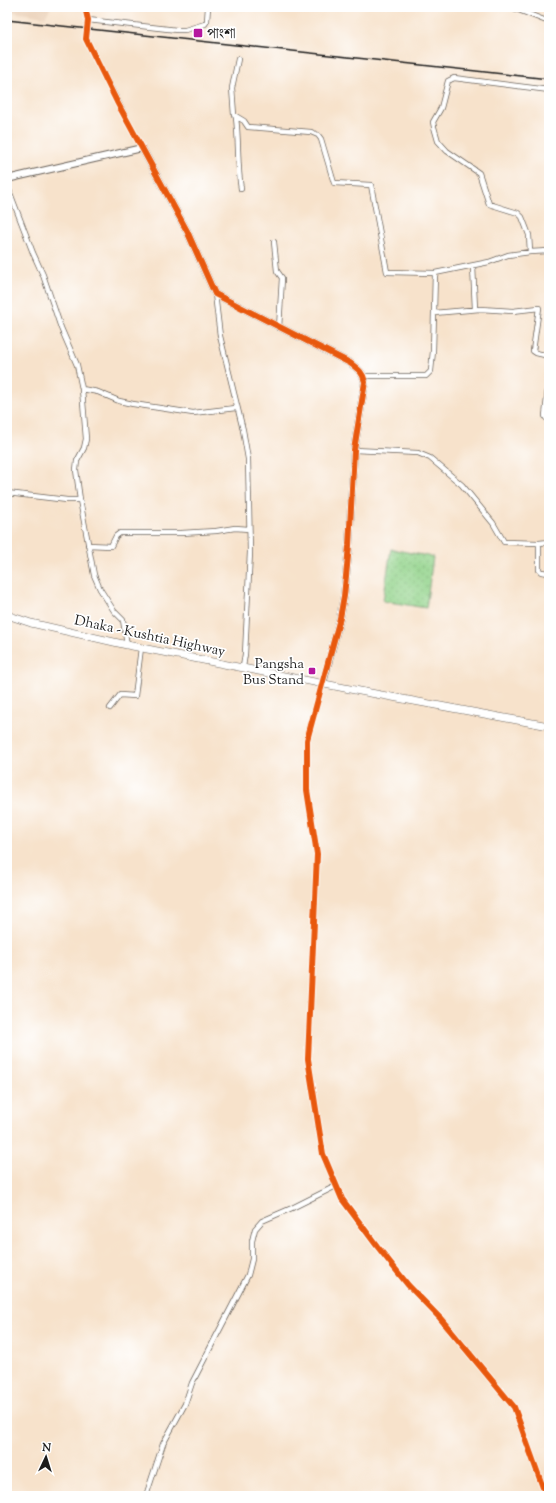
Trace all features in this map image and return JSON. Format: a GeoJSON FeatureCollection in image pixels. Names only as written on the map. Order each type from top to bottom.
{"type":"FeatureCollection","features":[{"type":"Feature","properties":{"kind":"main road","name":"Dhaka - Kushtia Highway"},"geometry":{"type":"LineString","coordinates":[[7,615],[31,623],[141,648],[549,726]]}},
{"type":"Feature","properties":{"kind":"street"},"geometry":{"type":"LineString","coordinates":[[84,7],[88,20],[86,39],[187,231],[215,294],[220,336],[236,408],[243,430],[248,459],[250,529],[249,594],[243,667]]}},
{"type":"Feature","properties":{"kind":"street"},"geometry":{"type":"LineString","coordinates":[[88,20],[185,30],[205,24],[207,21],[208,7]]}},
{"type":"Feature","properties":{"kind":"street"},"geometry":{"type":"LineString","coordinates":[[511,7],[549,22]]}},
{"type":"Feature","properties":{"kind":"street"},"geometry":{"type":"LineString","coordinates":[[238,59],[232,88],[234,115],[238,130],[238,172],[241,189]]}},
{"type":"Feature","properties":{"kind":"street"},"geometry":{"type":"LineString","coordinates":[[530,252],[529,235],[522,217],[518,213],[489,204],[479,173],[447,151],[438,141],[434,122],[441,108],[450,78],[549,90]]}},
{"type":"Feature","properties":{"kind":"street"},"geometry":{"type":"LineString","coordinates":[[236,118],[244,122],[248,127],[310,132],[318,135],[321,139],[334,183],[371,185],[387,272],[435,273],[473,266],[508,255],[549,251]]}},
{"type":"Feature","properties":{"kind":"street"},"geometry":{"type":"LineString","coordinates":[[7,179],[142,148]]}},
{"type":"Feature","properties":{"kind":"street"},"geometry":{"type":"LineString","coordinates":[[7,185],[43,274],[61,328],[77,365],[82,389],[86,439],[84,448],[77,461],[76,470],[88,545],[94,575],[110,606],[122,620],[127,645]]}},
{"type":"Feature","properties":{"kind":"street"},"geometry":{"type":"LineString","coordinates":[[274,242],[277,271],[282,278],[279,328]]}},
{"type":"Feature","properties":{"kind":"street"},"geometry":{"type":"LineString","coordinates":[[473,266],[475,309]]}},
{"type":"Feature","properties":{"kind":"street"},"geometry":{"type":"LineString","coordinates":[[363,376],[426,376],[429,374],[431,371],[433,351],[435,273]]}},
{"type":"Feature","properties":{"kind":"street"},"geometry":{"type":"LineString","coordinates":[[215,294],[350,363],[360,371],[365,382],[354,450],[349,546],[344,596],[340,618],[307,740],[307,790],[317,854],[308,1059],[322,1154],[342,1199],[408,1285],[440,1318],[514,1407],[546,1496]]}},
{"type":"Feature","properties":{"kind":"street"},"geometry":{"type":"LineString","coordinates":[[434,313],[475,309],[507,311],[539,308],[533,351],[549,356]]}},
{"type":"Feature","properties":{"kind":"street"},"geometry":{"type":"LineString","coordinates":[[549,379],[545,416],[549,419]]}},
{"type":"Feature","properties":{"kind":"street"},"geometry":{"type":"LineString","coordinates":[[82,389],[98,392],[119,401],[132,404],[193,413],[236,408]]}},
{"type":"Feature","properties":{"kind":"street"},"geometry":{"type":"LineString","coordinates":[[354,450],[418,453],[430,458],[462,485],[493,523],[504,542],[549,542]]}},
{"type":"Feature","properties":{"kind":"street"},"geometry":{"type":"LineString","coordinates":[[7,493],[67,500],[80,500]]}},
{"type":"Feature","properties":{"kind":"street"},"geometry":{"type":"LineString","coordinates":[[88,545],[111,546],[116,536],[120,533],[181,533],[216,531],[235,528],[250,529]]}},
{"type":"Feature","properties":{"kind":"street"},"geometry":{"type":"LineString","coordinates":[[539,543],[539,570],[549,573]]}},
{"type":"Feature","properties":{"kind":"street"},"geometry":{"type":"LineString","coordinates":[[110,708],[120,695],[135,696],[141,648]]}},
{"type":"Feature","properties":{"kind":"street"},"geometry":{"type":"LineString","coordinates":[[146,1496],[163,1444],[185,1404],[192,1383],[248,1275],[252,1259],[252,1241],[255,1229],[262,1222],[336,1186]]}},
{"type":"Feature","properties":{"kind":"shaded area"},"geometry":{"type":"Polygon","coordinates":[[[7,7],[51,7],[45,17],[7,11],[7,7]]]}},
{"type":"Feature","properties":{"kind":"green space"},"geometry":{"type":"Polygon","coordinates":[[[391,549],[433,557],[426,608],[383,601],[391,549]]]}},
{"type":"Feature","properties":{"kind":"railway"},"geometry":{"type":"LineString","coordinates":[[7,20],[549,79]]}},
{"type":"Feature","properties":{"kind":"cycle path"},"geometry":{"type":"LineString","coordinates":[[85,7],[88,20],[86,39],[117,102],[187,231],[215,294],[350,363],[360,371],[365,382],[354,450],[349,546],[344,596],[340,618],[307,740],[307,790],[317,854],[308,1059],[323,1154],[342,1199],[377,1246],[408,1285],[440,1318],[514,1407],[546,1496]]}},
{"type":"Feature","properties":{"kind":"place","name":"পাংশা"},"geometry":{"type":"Point","coordinates":[198,33]}},
{"type":"Feature","properties":{"kind":"place","name":"Pangsha Bus Stand"},"geometry":{"type":"Point","coordinates":[312,671]}}]}
